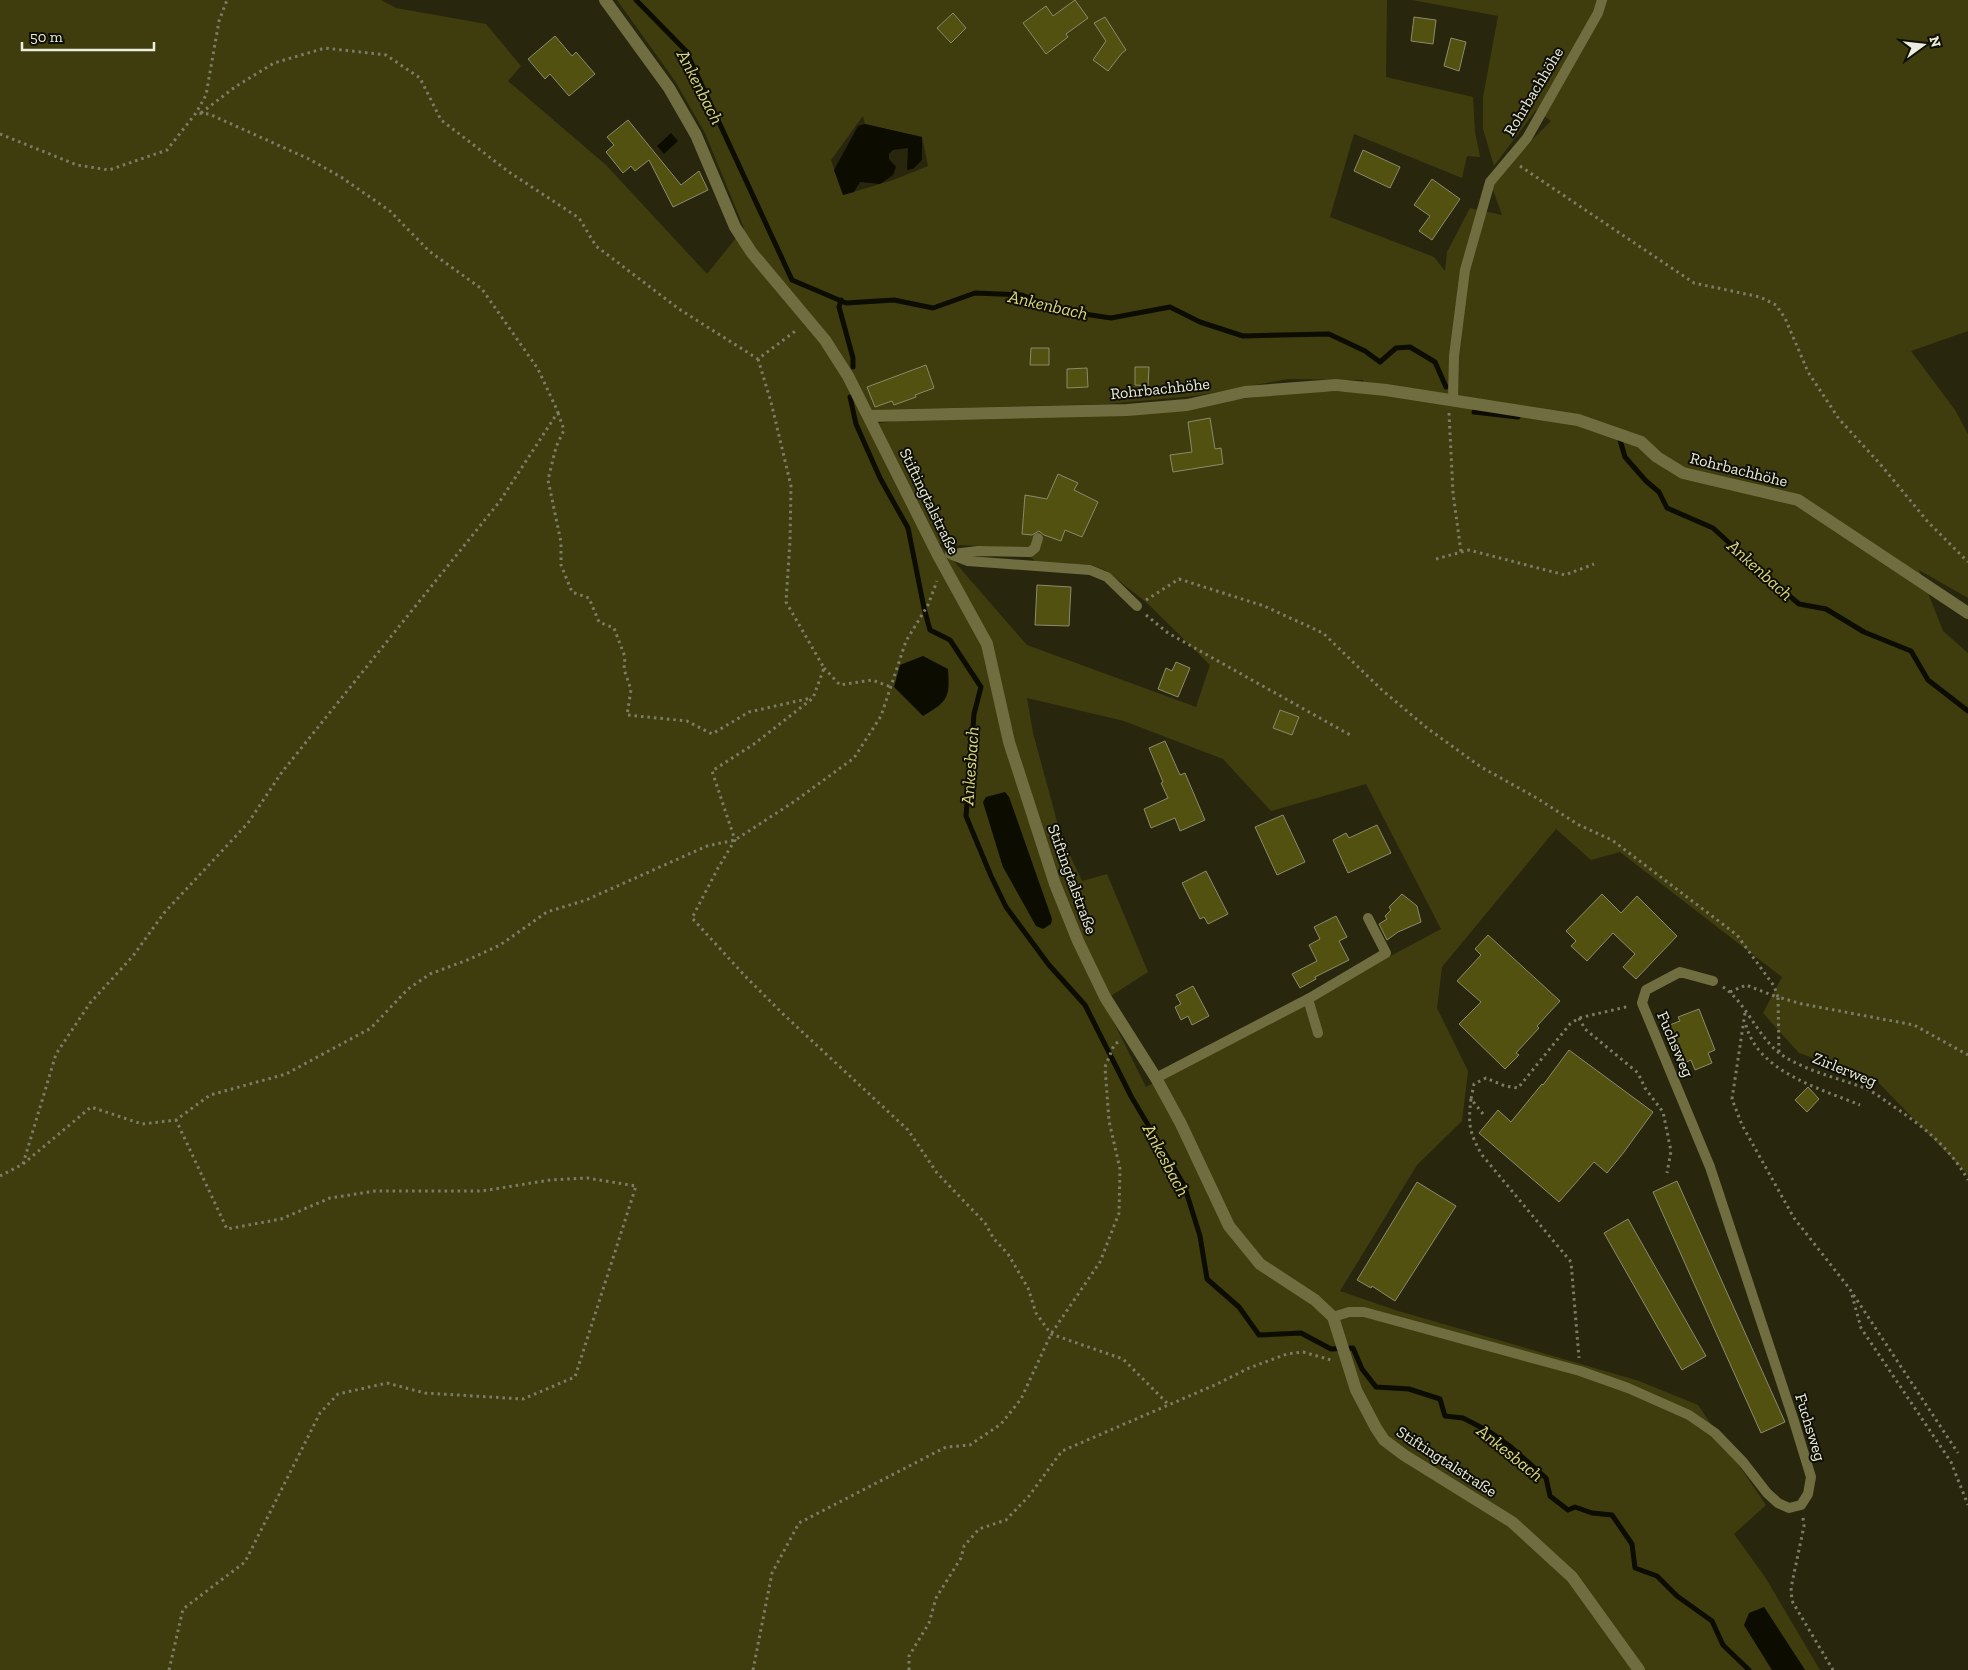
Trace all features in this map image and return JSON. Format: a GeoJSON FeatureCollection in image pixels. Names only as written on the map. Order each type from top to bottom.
{"type":"FeatureCollection","features":[{"type":"Feature","properties":{"kind":"street","name":"Stiftingtalstraße"},"geometry":{"type":"LineString","coordinates":[[605,0],[669,88],[696,135],[735,227],[752,252],[830,347],[848,376],[944,555],[987,644],[1009,742],[1055,884],[1078,941],[1105,997],[1156,1078],[1181,1124],[1229,1226],[1260,1264],[1315,1300],[1333,1317],[1356,1390],[1384,1440],[1404,1455],[1512,1522],[1572,1577],[1639,1670]]}},
{"type":"Feature","properties":{"kind":"street","name":"Rohrbachhöhe"},"geometry":{"type":"LineString","coordinates":[[869,416],[1127,410],[1187,404],[1245,392],[1336,385],[1386,390],[1578,420],[1641,442],[1657,457],[1683,473],[1798,500],[1968,613]]}},
{"type":"Feature","properties":{"kind":"lane","name":"Rohrbachhöhe"},"geometry":{"type":"LineString","coordinates":[[1450,400],[1465,270],[1490,182],[1527,138],[1598,13],[1602,0]]}},
{"type":"Feature","properties":{"kind":"lane"},"geometry":{"type":"LineString","coordinates":[[944,555],[978,551],[1030,552],[1035,548],[1038,538]]}},
{"type":"Feature","properties":{"kind":"lane"},"geometry":{"type":"LineString","coordinates":[[944,555],[968,561],[1090,570],[1107,576],[1137,606]]}},
{"type":"Feature","properties":{"kind":"lane"},"geometry":{"type":"LineString","coordinates":[[1156,1078],[1308,999],[1386,953],[1368,918]]}},
{"type":"Feature","properties":{"kind":"lane","name":"Fuchsweg"},"geometry":{"type":"LineString","coordinates":[[1713,981],[1680,972],[1646,990],[1642,1002],[1710,1166],[1811,1476],[1808,1494],[1801,1505]]}},
{"type":"Feature","properties":{"kind":"lane"},"geometry":{"type":"LineString","coordinates":[[1308,999],[1318,1033]]}},
{"type":"Feature","properties":{"kind":"lane"},"geometry":{"type":"LineString","coordinates":[[1333,1317],[1349,1312],[1364,1312],[1580,1371],[1628,1388],[1689,1415],[1715,1433],[1778,1503],[1789,1508],[1801,1505]]}},
{"type":"Feature","properties":{"kind":"path"},"geometry":{"type":"LineString","coordinates":[[198,113],[206,95],[219,21],[227,0]]}},
{"type":"Feature","properties":{"kind":"path"},"geometry":{"type":"LineString","coordinates":[[0,134],[77,165],[109,170],[167,150],[198,113],[235,86],[274,63],[325,48],[386,55],[420,78],[441,120],[509,172],[579,218],[596,246],[679,309],[758,359],[771,402],[790,486],[790,541],[786,602],[824,668],[840,685],[872,680],[891,687]]}},
{"type":"Feature","properties":{"kind":"path"},"geometry":{"type":"LineString","coordinates":[[198,113],[209,114],[309,159],[341,177],[390,211],[429,251],[482,289],[538,369],[558,412],[564,430],[556,447],[548,480],[560,542],[561,565],[572,592],[589,598],[599,622],[614,628],[624,657],[624,669],[631,690],[627,715],[687,721],[712,734],[749,712],[813,698]]}},
{"type":"Feature","properties":{"kind":"path"},"geometry":{"type":"LineString","coordinates":[[1509,159],[1694,283],[1760,297],[1776,305],[1785,318],[1808,372],[1839,419],[1881,465],[1928,522],[1968,562]]}},
{"type":"Feature","properties":{"kind":"path"},"geometry":{"type":"LineString","coordinates":[[758,359],[809,322]]}},
{"type":"Feature","properties":{"kind":"path"},"geometry":{"type":"LineString","coordinates":[[1450,400],[1453,493],[1461,552]]}},
{"type":"Feature","properties":{"kind":"path"},"geometry":{"type":"LineString","coordinates":[[23,1164],[56,1054],[90,1003],[133,956],[164,913],[248,822],[282,772],[500,501],[558,412]]}},
{"type":"Feature","properties":{"kind":"path"},"geometry":{"type":"LineString","coordinates":[[1436,559],[1469,550],[1565,576],[1594,564]]}},
{"type":"Feature","properties":{"kind":"path"},"geometry":{"type":"LineString","coordinates":[[1352,736],[1168,632],[1137,606],[1179,579],[1264,606],[1323,634],[1382,690],[1427,728],[1481,767],[1535,797],[1579,825],[1612,840],[1737,935],[1774,986],[1778,997],[1779,1052]]}},
{"type":"Feature","properties":{"kind":"path"},"geometry":{"type":"LineString","coordinates":[[0,1176],[23,1164],[91,1107],[142,1124],[176,1120],[210,1095],[286,1074],[371,1028],[408,989],[430,974],[500,945],[548,912],[586,900],[707,846],[735,840],[795,801],[854,758],[881,716],[906,641],[928,605]]}},
{"type":"Feature","properties":{"kind":"path"},"geometry":{"type":"LineString","coordinates":[[824,668],[813,698],[754,744],[712,771],[735,840],[692,918],[782,1013],[908,1130],[937,1173],[985,1223],[994,1239],[1008,1254],[1028,1288],[1036,1313],[1051,1334],[1122,1359],[1168,1405]]}},
{"type":"Feature","properties":{"kind":"path","name":"Zirlerweg"},"geometry":{"type":"LineString","coordinates":[[1713,981],[1730,992],[1760,1033],[1779,1052],[1792,1061],[1870,1090],[1921,1124],[1943,1147],[1968,1180]]}},
{"type":"Feature","properties":{"kind":"path"},"geometry":{"type":"LineString","coordinates":[[1730,992],[1746,985],[1802,1004],[1914,1025],[1968,1055]]}},
{"type":"Feature","properties":{"kind":"path"},"geometry":{"type":"LineString","coordinates":[[1580,1371],[1571,1262],[1482,1155],[1472,1137],[1469,1115],[1471,1099],[1474,1084],[1486,1078],[1506,1086],[1518,1088],[1570,1024],[1579,1018],[1642,1002]]}},
{"type":"Feature","properties":{"kind":"path"},"geometry":{"type":"LineString","coordinates":[[1745,1013],[1732,1099],[1753,1147],[1794,1218],[1851,1292],[1958,1453]]}},
{"type":"Feature","properties":{"kind":"path"},"geometry":{"type":"LineString","coordinates":[[1579,1018],[1585,1029],[1638,1073],[1645,1088],[1663,1112],[1670,1151],[1668,1173]]}},
{"type":"Feature","properties":{"kind":"path"},"geometry":{"type":"LineString","coordinates":[[1745,1022],[1748,1032],[1760,1050],[1773,1064],[1795,1079],[1860,1105]]}},
{"type":"Feature","properties":{"kind":"path"},"geometry":{"type":"LineString","coordinates":[[753,1670],[772,1573],[799,1523],[946,1448],[970,1445],[1001,1424],[1021,1399],[1051,1334],[1100,1262],[1119,1213],[1120,1169],[1109,1121],[1105,1067],[1114,1045]]}},
{"type":"Feature","properties":{"kind":"path"},"geometry":{"type":"LineString","coordinates":[[1471,1099],[1483,1114]]}},
{"type":"Feature","properties":{"kind":"path"},"geometry":{"type":"LineString","coordinates":[[169,1670],[183,1609],[245,1562],[320,1413],[338,1394],[387,1383],[425,1393],[523,1399],[575,1377],[636,1186],[587,1178],[550,1180],[482,1191],[375,1191],[330,1198],[281,1219],[227,1229],[176,1120]]}},
{"type":"Feature","properties":{"kind":"path"},"geometry":{"type":"LineString","coordinates":[[1851,1292],[1861,1328],[1951,1462],[1968,1505]]}},
{"type":"Feature","properties":{"kind":"path"},"geometry":{"type":"LineString","coordinates":[[909,1670],[910,1656],[929,1624],[936,1598],[961,1558],[964,1546],[979,1529],[1006,1520],[1029,1496],[1062,1451],[1249,1368],[1287,1354],[1303,1352],[1346,1359]]}},
{"type":"Feature","properties":{"kind":"path"},"geometry":{"type":"LineString","coordinates":[[1801,1505],[1804,1526],[1791,1588],[1792,1601],[1833,1670]]}},
{"type":"Feature","properties":{"kind":"shaded area"},"geometry":{"type":"Polygon","coordinates":[[[0,0],[381,0],[396,8],[486,24],[521,66],[508,81],[606,165],[707,274],[744,228],[705,133],[675,81],[617,0],[1387,0],[1386,77],[1473,97],[1475,132],[1480,157],[1467,156],[1462,178],[1354,134],[1330,217],[1434,257],[1445,271],[1447,252],[1470,208],[1502,215],[1490,182],[1551,121],[1536,110],[1494,166],[1483,129],[1483,97],[1498,16],[1412,0],[1968,0],[1968,331],[1911,351],[1955,410],[1968,434],[1968,598],[1919,570],[1943,631],[1968,653],[1968,1175],[1876,1080],[1799,1053],[1763,1013],[1782,977],[1620,852],[1591,860],[1556,829],[1442,967],[1437,1008],[1468,1071],[1462,1121],[1417,1165],[1340,1291],[1395,1310],[1639,1381],[1698,1405],[1766,1505],[1734,1534],[1765,1577],[1820,1670],[1805,1670],[1764,1607],[1744,1625],[1772,1670],[0,1670],[0,0]],[[863,116],[831,160],[843,195],[893,180],[928,166],[922,137],[865,124],[863,116]],[[1288,379],[1194,396],[1108,404],[875,410],[878,423],[925,418],[1241,399],[1304,392],[1366,392],[1363,380],[1288,379]],[[939,544],[1027,645],[1196,707],[1210,665],[1146,602],[1105,570],[1091,565],[1036,562],[1021,548],[939,544]],[[1027,698],[1033,733],[1061,836],[1082,881],[1107,874],[1148,972],[1103,1001],[1146,1087],[1441,929],[1366,784],[1271,811],[1223,759],[1124,721],[1027,698]],[[1009,797],[983,802],[1003,867],[1048,910],[1009,797]]]}},
{"type":"Feature","properties":{"kind":"shaded area"},"geometry":{"type":"Polygon","coordinates":[[[865,124],[922,137],[922,160],[913,169],[907,170],[908,148],[893,150],[889,154],[889,159],[896,167],[893,175],[880,184],[860,182],[854,192],[843,195],[834,170],[858,126],[865,124]]]}},
{"type":"Feature","properties":{"kind":"shaded area"},"geometry":{"type":"Polygon","coordinates":[[[671,133],[678,141],[664,154],[657,146],[671,133]]]}},
{"type":"Feature","properties":{"kind":"shaded area"},"geometry":{"type":"Polygon","coordinates":[[[923,656],[948,669],[949,679],[946,698],[923,716],[894,687],[900,665],[923,656]]]}},
{"type":"Feature","properties":{"kind":"shaded area"},"geometry":{"type":"Polygon","coordinates":[[[1005,792],[1009,797],[1052,919],[1051,924],[1043,929],[1036,926],[1003,867],[983,802],[986,797],[1005,792]]]}},
{"type":"Feature","properties":{"kind":"shaded area"},"geometry":{"type":"Polygon","coordinates":[[[1764,1607],[1805,1670],[1772,1670],[1744,1625],[1749,1613],[1764,1607]]]}},
{"type":"Feature","properties":{"kind":"building"},"geometry":{"type":"Polygon","coordinates":[[[1075,0],[1088,18],[1066,34],[1068,37],[1046,54],[1023,23],[1046,6],[1053,16],[1075,0]]]}},
{"type":"Feature","properties":{"kind":"building"},"geometry":{"type":"Polygon","coordinates":[[[953,13],[966,28],[951,43],[937,28],[953,13]]]}},
{"type":"Feature","properties":{"kind":"building"},"geometry":{"type":"Polygon","coordinates":[[[1105,17],[1126,50],[1108,71],[1093,60],[1106,41],[1094,23],[1105,17]]]}},
{"type":"Feature","properties":{"kind":"building"},"geometry":{"type":"Polygon","coordinates":[[[1414,17],[1436,20],[1433,44],[1411,41],[1414,17]]]}},
{"type":"Feature","properties":{"kind":"building"},"geometry":{"type":"Polygon","coordinates":[[[555,36],[572,56],[576,52],[595,74],[569,96],[550,74],[545,79],[528,59],[555,36]]]}},
{"type":"Feature","properties":{"kind":"building"},"geometry":{"type":"Polygon","coordinates":[[[1451,38],[1466,42],[1459,71],[1444,66],[1451,38]]]}},
{"type":"Feature","properties":{"kind":"building"},"geometry":{"type":"Polygon","coordinates":[[[628,120],[681,185],[699,171],[708,190],[673,207],[649,160],[635,171],[631,166],[623,173],[606,152],[614,145],[607,137],[628,120]]]}},
{"type":"Feature","properties":{"kind":"building"},"geometry":{"type":"Polygon","coordinates":[[[1363,150],[1400,167],[1390,188],[1354,171],[1363,150]]]}},
{"type":"Feature","properties":{"kind":"building"},"geometry":{"type":"Polygon","coordinates":[[[1432,179],[1460,199],[1432,240],[1419,231],[1430,216],[1414,205],[1432,179]]]}},
{"type":"Feature","properties":{"kind":"building"},"geometry":{"type":"Polygon","coordinates":[[[1031,348],[1049,348],[1049,365],[1030,365],[1031,348]]]}},
{"type":"Feature","properties":{"kind":"building"},"geometry":{"type":"Polygon","coordinates":[[[926,365],[934,388],[894,405],[892,401],[875,407],[867,387],[926,365]]]}},
{"type":"Feature","properties":{"kind":"building"},"geometry":{"type":"Polygon","coordinates":[[[1135,367],[1149,367],[1148,386],[1135,385],[1135,367]]]}},
{"type":"Feature","properties":{"kind":"building"},"geometry":{"type":"Polygon","coordinates":[[[1087,368],[1088,387],[1067,388],[1067,369],[1087,368]]]}},
{"type":"Feature","properties":{"kind":"building"},"geometry":{"type":"Polygon","coordinates":[[[1210,418],[1215,449],[1221,448],[1223,464],[1173,472],[1170,455],[1192,452],[1188,422],[1210,418]]]}},
{"type":"Feature","properties":{"kind":"building"},"geometry":{"type":"Polygon","coordinates":[[[1058,474],[1078,483],[1074,490],[1098,502],[1082,537],[1065,530],[1061,541],[1044,535],[1039,531],[1032,535],[1022,534],[1025,495],[1047,499],[1058,474]]]}},
{"type":"Feature","properties":{"kind":"building"},"geometry":{"type":"Polygon","coordinates":[[[1037,585],[1071,587],[1069,626],[1035,625],[1037,585]]]}},
{"type":"Feature","properties":{"kind":"building"},"geometry":{"type":"Polygon","coordinates":[[[1176,662],[1190,668],[1178,697],[1158,689],[1166,668],[1172,671],[1176,662]]]}},
{"type":"Feature","properties":{"kind":"building"},"geometry":{"type":"Polygon","coordinates":[[[1280,710],[1299,717],[1292,735],[1273,728],[1280,710]]]}},
{"type":"Feature","properties":{"kind":"building"},"geometry":{"type":"Polygon","coordinates":[[[1165,741],[1180,775],[1185,773],[1205,820],[1180,831],[1175,818],[1151,828],[1144,809],[1168,798],[1149,748],[1165,741]]]}},
{"type":"Feature","properties":{"kind":"building"},"geometry":{"type":"Polygon","coordinates":[[[1283,815],[1305,862],[1277,875],[1255,827],[1283,815]]]}},
{"type":"Feature","properties":{"kind":"building"},"geometry":{"type":"Polygon","coordinates":[[[1377,825],[1391,853],[1348,873],[1333,840],[1346,833],[1349,838],[1377,825]]]}},
{"type":"Feature","properties":{"kind":"building"},"geometry":{"type":"Polygon","coordinates":[[[1206,871],[1228,914],[1208,924],[1204,917],[1200,919],[1182,883],[1206,871]]]}},
{"type":"Feature","properties":{"kind":"building"},"geometry":{"type":"Polygon","coordinates":[[[1402,894],[1417,906],[1421,922],[1398,932],[1387,940],[1379,924],[1387,919],[1385,916],[1391,910],[1389,907],[1402,894]]]}},
{"type":"Feature","properties":{"kind":"building"},"geometry":{"type":"Polygon","coordinates":[[[1602,894],[1621,913],[1637,896],[1677,936],[1636,979],[1623,967],[1635,954],[1613,933],[1587,961],[1571,946],[1576,941],[1566,931],[1602,894]]]}},
{"type":"Feature","properties":{"kind":"building"},"geometry":{"type":"Polygon","coordinates":[[[1336,916],[1347,937],[1339,941],[1349,960],[1315,977],[1316,979],[1300,988],[1292,974],[1317,961],[1309,945],[1320,939],[1314,927],[1336,916]]]}},
{"type":"Feature","properties":{"kind":"building"},"geometry":{"type":"Polygon","coordinates":[[[1488,935],[1560,1001],[1537,1026],[1539,1028],[1516,1053],[1519,1055],[1505,1069],[1459,1024],[1481,1002],[1457,981],[1481,955],[1475,949],[1488,935]]]}},
{"type":"Feature","properties":{"kind":"building"},"geometry":{"type":"Polygon","coordinates":[[[1193,986],[1209,1016],[1192,1025],[1188,1016],[1181,1020],[1175,1007],[1181,1004],[1176,995],[1193,986]]]}},
{"type":"Feature","properties":{"kind":"building"},"geometry":{"type":"Polygon","coordinates":[[[1699,1009],[1715,1050],[1708,1053],[1712,1063],[1695,1070],[1691,1060],[1682,1064],[1667,1026],[1680,1021],[1678,1017],[1699,1009]]]}},
{"type":"Feature","properties":{"kind":"building"},"geometry":{"type":"Polygon","coordinates":[[[1569,1050],[1653,1112],[1607,1173],[1594,1162],[1559,1202],[1479,1133],[1498,1110],[1511,1122],[1543,1085],[1569,1050]]]}},
{"type":"Feature","properties":{"kind":"building"},"geometry":{"type":"Polygon","coordinates":[[[1808,1087],[1819,1099],[1807,1112],[1795,1100],[1808,1087]]]}},
{"type":"Feature","properties":{"kind":"building"},"geometry":{"type":"Polygon","coordinates":[[[1677,1181],[1785,1422],[1761,1433],[1653,1192],[1677,1181]]]}},
{"type":"Feature","properties":{"kind":"building"},"geometry":{"type":"Polygon","coordinates":[[[1417,1182],[1456,1206],[1395,1301],[1372,1286],[1371,1288],[1357,1280],[1417,1182]]]}},
{"type":"Feature","properties":{"kind":"building"},"geometry":{"type":"Polygon","coordinates":[[[1628,1219],[1706,1356],[1682,1370],[1604,1233],[1628,1219]]]}},
{"type":"Feature","properties":{"kind":"waterway","name":"Ankenbach"},"geometry":{"type":"LineString","coordinates":[[636,0],[686,51],[792,280],[846,303],[894,300],[933,308],[975,293],[1022,295],[1057,310],[1111,318],[1170,307],[1200,322],[1243,336],[1329,334],[1365,351],[1380,362],[1396,348],[1410,347],[1435,362],[1446,387]]}},
{"type":"Feature","properties":{"kind":"waterway","name":"Ankesbach"},"geometry":{"type":"LineString","coordinates":[[841,300],[839,307],[853,358],[853,367]]}},
{"type":"Feature","properties":{"kind":"waterway","name":"Ankesbach"},"geometry":{"type":"LineString","coordinates":[[850,397],[856,424],[880,478],[908,528],[930,630],[950,640],[981,687],[974,714],[966,816],[1006,907],[1049,965],[1085,1005],[1132,1098],[1184,1185],[1200,1236],[1207,1279],[1239,1307],[1259,1335],[1301,1333],[1331,1349],[1353,1348],[1362,1369],[1376,1387],[1409,1389],[1440,1399],[1445,1416],[1463,1418],[1490,1432],[1511,1447],[1546,1478],[1550,1496],[1568,1510],[1575,1507],[1592,1513],[1612,1515],[1632,1544],[1635,1568],[1657,1576],[1677,1596],[1712,1621],[1723,1645],[1749,1670]]}},
{"type":"Feature","properties":{"kind":"waterway","name":"Ankenbach"},"geometry":{"type":"LineString","coordinates":[[1474,412],[1518,417]]}},
{"type":"Feature","properties":{"kind":"waterway","name":"Ankenbach"},"geometry":{"type":"LineString","coordinates":[[1620,440],[1625,457],[1646,481],[1659,492],[1667,508],[1713,528],[1799,604],[1826,609],[1864,632],[1911,651],[1928,680],[1968,711]]}}]}
